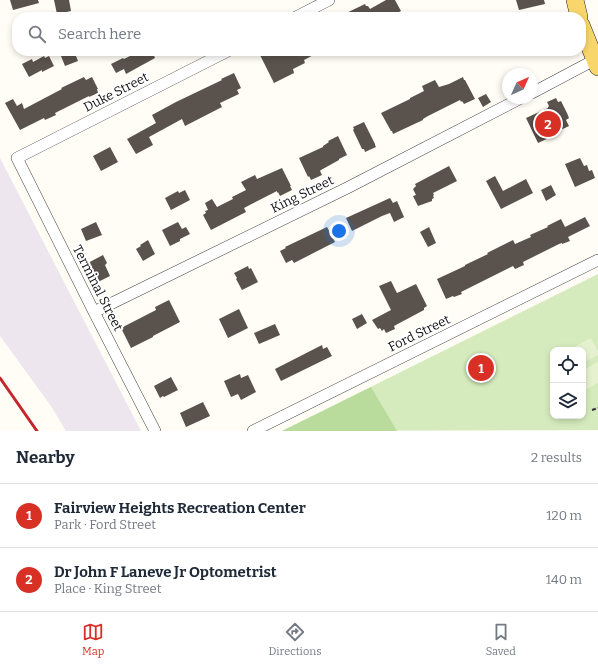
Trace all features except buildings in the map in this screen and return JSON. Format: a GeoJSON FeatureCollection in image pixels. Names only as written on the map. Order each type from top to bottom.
{"type":"FeatureCollection","features":[{"type":"Feature","properties":{"kind":"main road"},"geometry":{"type":"LineString","coordinates":[[575,0],[578,12]]}},
{"type":"Feature","properties":{"kind":"main road"},"geometry":{"type":"LineString","coordinates":[[586,37],[597,62]]}},
{"type":"Feature","properties":{"kind":"street"},"geometry":{"type":"LineString","coordinates":[[306,12],[329,0]]}},
{"type":"Feature","properties":{"kind":"street","name":"Duke Street"},"geometry":{"type":"LineString","coordinates":[[17,158],[218,56]]}},
{"type":"Feature","properties":{"kind":"street"},"geometry":{"type":"LineString","coordinates":[[538,89],[597,62]]}},
{"type":"Feature","properties":{"kind":"street","name":"King Street"},"geometry":{"type":"LineString","coordinates":[[94,312],[349,187],[509,104]]}},
{"type":"Feature","properties":{"kind":"street","name":"Terminal Street"},"geometry":{"type":"LineString","coordinates":[[17,158],[155,431]]}},
{"type":"Feature","properties":{"kind":"street","name":"Ford Street"},"geometry":{"type":"LineString","coordinates":[[253,431],[598,260]]}},
{"type":"Feature","properties":{"kind":"path"},"geometry":{"type":"LineString","coordinates":[[592,410],[598,408]]}},
{"type":"Feature","properties":{"kind":"shaded area"},"geometry":{"type":"Polygon","coordinates":[[[0,158],[141,431],[66,431],[51,406],[0,336],[0,158]]]}},
{"type":"Feature","properties":{"kind":"green space"},"geometry":{"type":"Polygon","coordinates":[[[598,274],[598,430],[282,431],[598,274]]]}},
{"type":"Feature","properties":{"kind":"green space"},"geometry":{"type":"Polygon","coordinates":[[[591,338],[598,351],[598,355],[586,361],[586,347],[574,347],[591,338]]]}},
{"type":"Feature","properties":{"kind":"green space"},"geometry":{"type":"Polygon","coordinates":[[[598,362],[598,383],[586,389],[586,383],[586,368],[598,362]]]}},
{"type":"Feature","properties":{"kind":"green space"},"geometry":{"type":"Polygon","coordinates":[[[371,387],[397,431],[282,431],[371,387]]]}},
{"type":"Feature","properties":{"kind":"railway"},"geometry":{"type":"LineString","coordinates":[[0,378],[37,431]]}},
{"type":"Feature","properties":{"kind":"place","name":"Dr John F Laneve Jr Optometrist"},"geometry":{"type":"Point","coordinates":[548,124]}},
{"type":"Feature","properties":{"kind":"place","name":"Fairview Heights Recreation Center"},"geometry":{"type":"Point","coordinates":[481,368]}}]}
